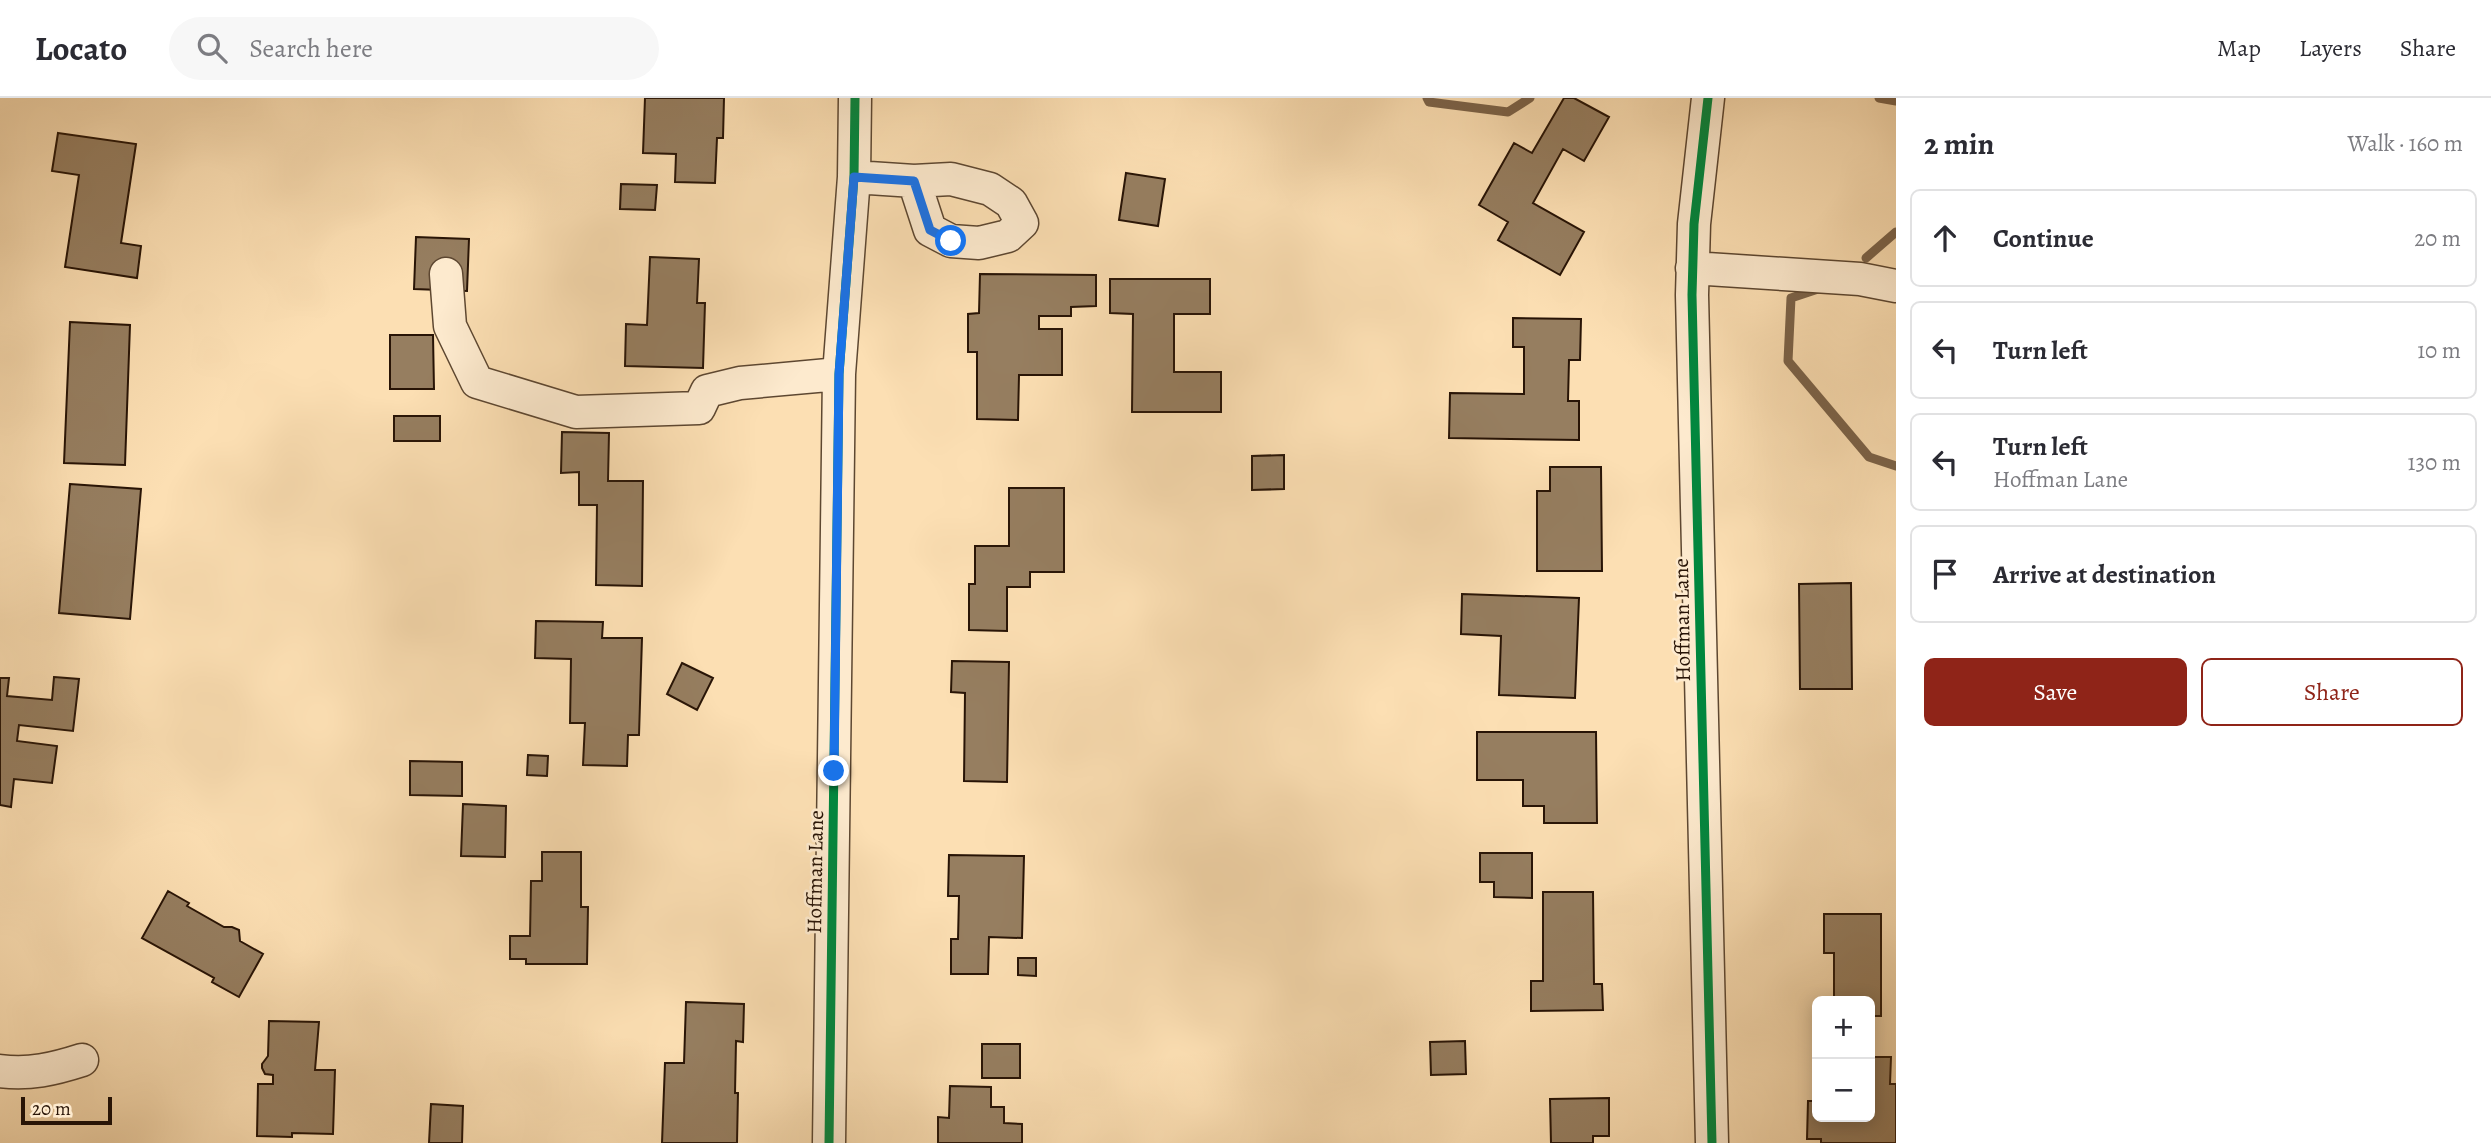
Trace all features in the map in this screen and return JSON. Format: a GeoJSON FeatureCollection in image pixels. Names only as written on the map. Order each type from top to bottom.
{"type":"FeatureCollection","features":[{"type":"Feature","properties":{"kind":"street","name":"Hoffman Lane"},"geometry":{"type":"LineString","coordinates":[[829,1143],[839,374],[854,177],[855,98]]}},
{"type":"Feature","properties":{"kind":"street","name":"Hoffman Lane"},"geometry":{"type":"LineString","coordinates":[[1708,98],[1693,224],[1692,268],[1712,1143]]}},
{"type":"Feature","properties":{"kind":"street"},"geometry":{"type":"LineString","coordinates":[[854,177],[914,181]]}},
{"type":"Feature","properties":{"kind":"street"},"geometry":{"type":"LineString","coordinates":[[1692,268],[1860,279],[1896,286]]}},
{"type":"Feature","properties":{"kind":"street"},"geometry":{"type":"LineString","coordinates":[[446,274],[450,326],[477,382],[576,412],[699,408],[707,391],[740,383],[839,374]]}},
{"type":"Feature","properties":{"kind":"street"},"geometry":{"type":"LineString","coordinates":[[0,1071],[40,1072],[82,1060]]}},
{"type":"Feature","properties":{"kind":"building"},"geometry":{"type":"Polygon","coordinates":[[[645,98],[724,98],[723,138],[717,138],[715,183],[675,182],[676,154],[643,153],[645,98]]]}},
{"type":"Feature","properties":{"kind":"building"},"geometry":{"type":"Polygon","coordinates":[[[1564,98],[1574,98],[1609,117],[1584,161],[1563,149],[1533,203],[1584,232],[1560,275],[1498,240],[1508,222],[1479,205],[1514,143],[1532,153],[1564,98]]]}},
{"type":"Feature","properties":{"kind":"building"},"geometry":{"type":"Polygon","coordinates":[[[58,133],[136,144],[121,243],[141,246],[137,278],[65,267],[79,175],[52,171],[58,133]]]}},
{"type":"Feature","properties":{"kind":"building"},"geometry":{"type":"Polygon","coordinates":[[[1126,173],[1165,179],[1158,226],[1119,220],[1126,173]]]}},
{"type":"Feature","properties":{"kind":"building"},"geometry":{"type":"Polygon","coordinates":[[[621,184],[657,185],[655,210],[620,209],[621,184]]]}},
{"type":"Feature","properties":{"kind":"building"},"geometry":{"type":"Polygon","coordinates":[[[416,237],[469,239],[467,291],[414,289],[416,237]]]}},
{"type":"Feature","properties":{"kind":"building"},"geometry":{"type":"Polygon","coordinates":[[[650,257],[699,259],[697,303],[705,303],[703,368],[625,366],[626,324],[647,325],[650,257]]]}},
{"type":"Feature","properties":{"kind":"building"},"geometry":{"type":"Polygon","coordinates":[[[980,274],[1096,275],[1096,306],[1071,307],[1071,316],[1039,316],[1039,329],[1062,329],[1062,375],[1019,375],[1018,420],[977,419],[977,352],[968,352],[968,314],[979,313],[980,274]]]}},
{"type":"Feature","properties":{"kind":"building"},"geometry":{"type":"Polygon","coordinates":[[[1110,279],[1210,279],[1210,314],[1174,314],[1174,372],[1221,372],[1221,412],[1132,412],[1133,314],[1110,313],[1110,279]]]}},
{"type":"Feature","properties":{"kind":"building"},"geometry":{"type":"Polygon","coordinates":[[[1513,318],[1581,319],[1580,360],[1569,360],[1568,401],[1579,401],[1579,440],[1449,438],[1450,393],[1524,394],[1524,347],[1513,347],[1513,318]]]}},
{"type":"Feature","properties":{"kind":"building"},"geometry":{"type":"Polygon","coordinates":[[[70,322],[130,325],[125,465],[64,463],[70,322]]]}},
{"type":"Feature","properties":{"kind":"building"},"geometry":{"type":"Polygon","coordinates":[[[390,335],[433,335],[434,389],[390,389],[390,335]]]}},
{"type":"Feature","properties":{"kind":"building"},"geometry":{"type":"Polygon","coordinates":[[[394,416],[440,416],[440,441],[394,441],[394,416]]]}},
{"type":"Feature","properties":{"kind":"building"},"geometry":{"type":"Polygon","coordinates":[[[562,432],[609,433],[608,481],[643,481],[642,586],[596,585],[597,505],[579,505],[579,472],[561,473],[562,432]]]}},
{"type":"Feature","properties":{"kind":"building"},"geometry":{"type":"Polygon","coordinates":[[[1284,455],[1284,489],[1252,490],[1252,456],[1284,455]]]}},
{"type":"Feature","properties":{"kind":"building"},"geometry":{"type":"Polygon","coordinates":[[[1550,467],[1601,467],[1602,571],[1537,571],[1537,491],[1550,491],[1550,467]]]}},
{"type":"Feature","properties":{"kind":"building"},"geometry":{"type":"Polygon","coordinates":[[[70,484],[141,489],[130,619],[59,613],[70,484]]]}},
{"type":"Feature","properties":{"kind":"building"},"geometry":{"type":"Polygon","coordinates":[[[1009,488],[1064,488],[1064,572],[1030,572],[1030,587],[1007,587],[1007,631],[969,630],[969,584],[975,584],[975,546],[1009,546],[1009,488]]]}},
{"type":"Feature","properties":{"kind":"building"},"geometry":{"type":"Polygon","coordinates":[[[1851,583],[1852,689],[1800,689],[1799,584],[1851,583]]]}},
{"type":"Feature","properties":{"kind":"building"},"geometry":{"type":"Polygon","coordinates":[[[1462,594],[1579,598],[1575,698],[1499,695],[1501,636],[1461,634],[1462,594]]]}},
{"type":"Feature","properties":{"kind":"building"},"geometry":{"type":"Polygon","coordinates":[[[536,621],[603,622],[602,638],[642,638],[639,735],[628,735],[627,766],[583,765],[585,723],[570,723],[571,659],[535,658],[536,621]]]}},
{"type":"Feature","properties":{"kind":"building"},"geometry":{"type":"Polygon","coordinates":[[[952,661],[1009,662],[1007,782],[964,781],[965,693],[951,692],[952,661]]]}},
{"type":"Feature","properties":{"kind":"building"},"geometry":{"type":"Polygon","coordinates":[[[682,663],[713,678],[697,710],[667,694],[682,663]]]}},
{"type":"Feature","properties":{"kind":"building"},"geometry":{"type":"Polygon","coordinates":[[[54,677],[79,679],[73,731],[19,725],[17,741],[57,746],[52,783],[14,779],[11,807],[0,805],[0,678],[9,678],[7,696],[52,700],[54,677]]]}},
{"type":"Feature","properties":{"kind":"building"},"geometry":{"type":"Polygon","coordinates":[[[1477,732],[1596,732],[1597,823],[1544,823],[1544,806],[1523,806],[1523,780],[1477,780],[1477,732]]]}},
{"type":"Feature","properties":{"kind":"building"},"geometry":{"type":"Polygon","coordinates":[[[528,755],[548,756],[547,776],[527,775],[528,755]]]}},
{"type":"Feature","properties":{"kind":"building"},"geometry":{"type":"Polygon","coordinates":[[[410,761],[462,762],[462,796],[410,795],[410,761]]]}},
{"type":"Feature","properties":{"kind":"building"},"geometry":{"type":"Polygon","coordinates":[[[463,804],[506,806],[505,857],[461,856],[463,804]]]}},
{"type":"Feature","properties":{"kind":"building"},"geometry":{"type":"Polygon","coordinates":[[[542,852],[581,852],[581,907],[588,907],[587,964],[526,964],[526,959],[510,959],[510,936],[530,936],[531,881],[542,881],[542,852]]]}},
{"type":"Feature","properties":{"kind":"building"},"geometry":{"type":"Polygon","coordinates":[[[1480,853],[1532,853],[1532,898],[1494,897],[1494,882],[1480,882],[1480,853]]]}},
{"type":"Feature","properties":{"kind":"building"},"geometry":{"type":"Polygon","coordinates":[[[949,855],[1024,856],[1022,938],[989,937],[988,974],[951,974],[951,939],[958,939],[959,896],[948,896],[949,855]]]}},
{"type":"Feature","properties":{"kind":"building"},"geometry":{"type":"Polygon","coordinates":[[[168,891],[189,903],[187,906],[224,927],[239,930],[240,941],[263,954],[239,997],[212,982],[214,978],[142,938],[168,891]]]}},
{"type":"Feature","properties":{"kind":"building"},"geometry":{"type":"Polygon","coordinates":[[[1543,892],[1593,892],[1594,984],[1602,984],[1603,1010],[1531,1011],[1531,981],[1543,981],[1543,892]]]}},
{"type":"Feature","properties":{"kind":"building"},"geometry":{"type":"Polygon","coordinates":[[[1824,914],[1881,914],[1881,1016],[1875,1016],[1875,996],[1834,996],[1834,953],[1824,953],[1824,914]]]}},
{"type":"Feature","properties":{"kind":"building"},"geometry":{"type":"Polygon","coordinates":[[[1018,958],[1036,958],[1036,976],[1018,975],[1018,958]]]}},
{"type":"Feature","properties":{"kind":"building"},"geometry":{"type":"Polygon","coordinates":[[[686,1002],[744,1004],[743,1042],[736,1041],[737,1143],[662,1143],[665,1063],[684,1063],[686,1002]]]}},
{"type":"Feature","properties":{"kind":"building"},"geometry":{"type":"Polygon","coordinates":[[[269,1021],[319,1022],[315,1070],[335,1070],[333,1134],[257,1136],[258,1084],[273,1084],[273,1075],[265,1074],[262,1068],[268,1056],[269,1021]]]}},
{"type":"Feature","properties":{"kind":"building"},"geometry":{"type":"Polygon","coordinates":[[[1465,1041],[1466,1074],[1431,1075],[1430,1042],[1465,1041]]]}},
{"type":"Feature","properties":{"kind":"building"},"geometry":{"type":"Polygon","coordinates":[[[982,1044],[1020,1044],[1020,1078],[982,1078],[982,1044]]]}},
{"type":"Feature","properties":{"kind":"building"},"geometry":{"type":"Polygon","coordinates":[[[1875,1057],[1891,1057],[1890,1084],[1896,1084],[1896,1143],[1821,1143],[1821,1139],[1807,1139],[1808,1101],[1812,1101],[1812,1122],[1875,1122],[1875,1057]]]}},
{"type":"Feature","properties":{"kind":"building"},"geometry":{"type":"Polygon","coordinates":[[[950,1086],[991,1087],[991,1107],[1004,1107],[1004,1123],[1022,1124],[1022,1143],[938,1143],[938,1117],[949,1118],[950,1086]]]}},
{"type":"Feature","properties":{"kind":"building"},"geometry":{"type":"Polygon","coordinates":[[[1609,1098],[1609,1136],[1593,1136],[1593,1143],[1551,1143],[1550,1099],[1609,1098]]]}},
{"type":"Feature","properties":{"kind":"building"},"geometry":{"type":"Polygon","coordinates":[[[431,1104],[463,1106],[462,1143],[429,1143],[431,1104]]]}},
{"type":"Feature","properties":{"kind":"waterway"},"geometry":{"type":"LineString","coordinates":[[1427,98],[1429,102],[1508,112],[1530,98]]}},
{"type":"Feature","properties":{"kind":"waterway"},"geometry":{"type":"LineString","coordinates":[[1879,98],[1896,101]]}},
{"type":"Feature","properties":{"kind":"waterway"},"geometry":{"type":"LineString","coordinates":[[1866,258],[1896,232]]}},
{"type":"Feature","properties":{"kind":"waterway"},"geometry":{"type":"LineString","coordinates":[[1821,288],[1791,298],[1788,361],[1869,457],[1896,466]]}},
{"type":"Feature","properties":{"kind":"cycle path"},"geometry":{"type":"LineString","coordinates":[[829,1143],[839,374],[854,177],[855,98]]}},
{"type":"Feature","properties":{"kind":"cycle path"},"geometry":{"type":"LineString","coordinates":[[1708,98],[1694,224],[1692,295],[1712,1143]]}},
{"type":"Feature","properties":{"kind":"route"},"geometry":{"type":"LineString","coordinates":[[834,771],[839,374],[854,177],[914,181],[930,230],[951,241]]}}]}
